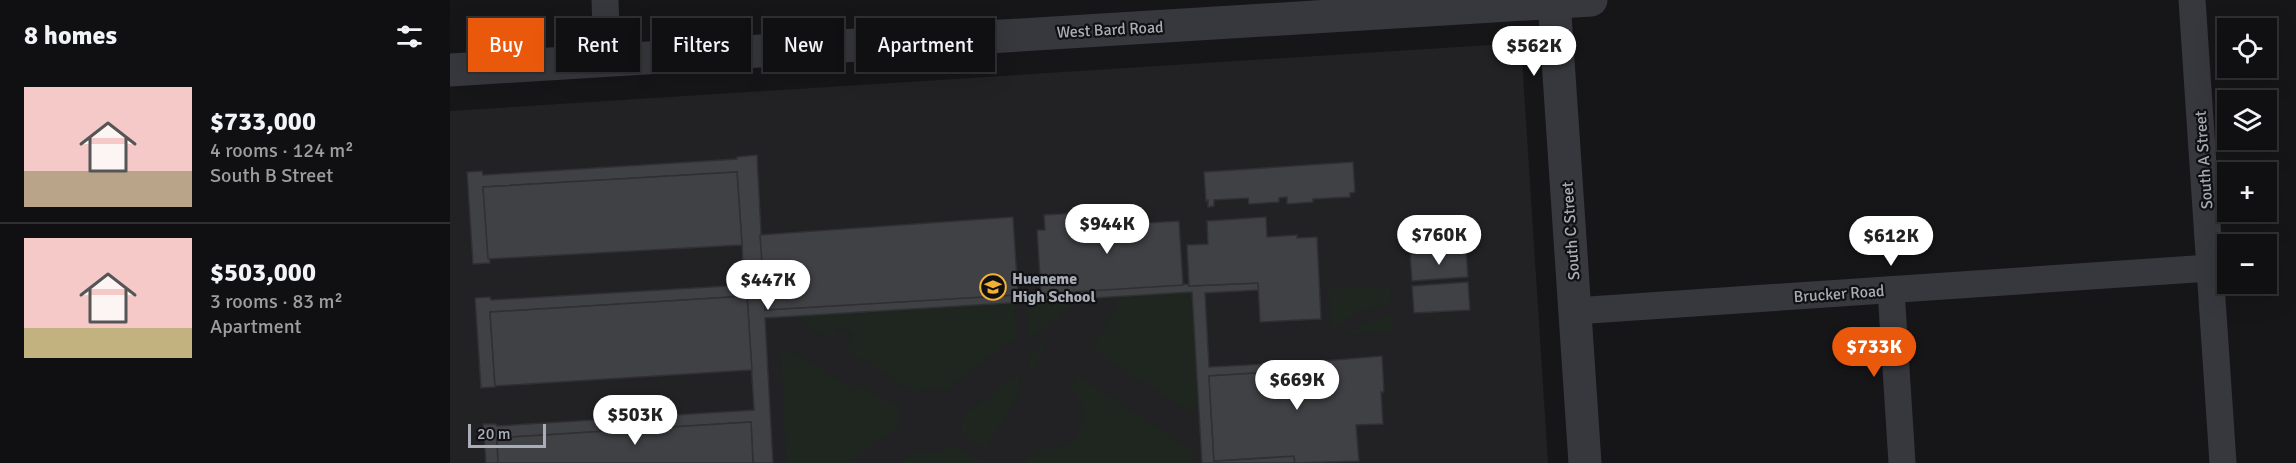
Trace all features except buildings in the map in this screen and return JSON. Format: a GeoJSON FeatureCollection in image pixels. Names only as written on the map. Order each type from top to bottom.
{"type":"FeatureCollection","features":[{"type":"Feature","properties":{"kind":"street"},"geometry":{"type":"LineString","coordinates":[[605,0],[606,18]]}},
{"type":"Feature","properties":{"kind":"street","name":"West Bard Road"},"geometry":{"type":"LineString","coordinates":[[640,58],[1591,0]]}},
{"type":"Feature","properties":{"kind":"street","name":"South A Street"},"geometry":{"type":"LineString","coordinates":[[2192,0],[2223,463]]}},
{"type":"Feature","properties":{"kind":"street","name":"South C Street"},"geometry":{"type":"LineString","coordinates":[[1554,1],[1585,463]]}},
{"type":"Feature","properties":{"kind":"street","name":"West Bard Road"},"geometry":{"type":"LineString","coordinates":[[450,70],[556,63]]}},
{"type":"Feature","properties":{"kind":"street","name":"Brucker Road"},"geometry":{"type":"LineString","coordinates":[[1575,311],[2210,268]]}},
{"type":"Feature","properties":{"kind":"street"},"geometry":{"type":"LineString","coordinates":[[1891,290],[1902,463]]}},
{"type":"Feature","properties":{"kind":"shaded area","name":"Hueneme High School"},"geometry":{"type":"Polygon","coordinates":[[[1521,43],[1548,463],[450,463],[450,111],[1521,43]]]}},
{"type":"Feature","properties":{"kind":"shaded area"},"geometry":{"type":"Polygon","coordinates":[[[1390,287],[1391,303],[1357,313],[1331,329],[1328,289],[1390,287]]]}},
{"type":"Feature","properties":{"kind":"shaded area"},"geometry":{"type":"Polygon","coordinates":[[[1192,292],[1199,407],[1190,412],[1092,349],[1122,296],[1192,292]]]}},
{"type":"Feature","properties":{"kind":"shaded area"},"geometry":{"type":"Polygon","coordinates":[[[1082,299],[1028,340],[1026,302],[1082,299]]]}},
{"type":"Feature","properties":{"kind":"shaded area"},"geometry":{"type":"Polygon","coordinates":[[[1015,303],[1016,337],[944,391],[933,388],[915,392],[845,349],[854,334],[840,326],[830,340],[802,322],[801,316],[1015,303]]]}},
{"type":"Feature","properties":{"kind":"shaded area"},"geometry":{"type":"Polygon","coordinates":[[[1392,315],[1392,332],[1347,335],[1364,323],[1392,315]]]}},
{"type":"Feature","properties":{"kind":"shaded area"},"geometry":{"type":"Polygon","coordinates":[[[1051,338],[1030,373],[1029,354],[1051,338]]]}},
{"type":"Feature","properties":{"kind":"shaded area"},"geometry":{"type":"Polygon","coordinates":[[[785,347],[855,391],[860,385],[900,409],[898,426],[849,463],[786,463],[781,352],[785,347]]]}},
{"type":"Feature","properties":{"kind":"shaded area"},"geometry":{"type":"Polygon","coordinates":[[[1018,374],[1019,393],[987,449],[961,433],[963,416],[1018,374]]]}},
{"type":"Feature","properties":{"kind":"shaded area"},"geometry":{"type":"Polygon","coordinates":[[[1077,376],[1193,451],[1194,463],[1027,463],[1036,448],[1050,449],[1062,446],[1079,432],[1083,422],[1083,410],[1079,399],[1070,387],[1077,376]]]}},
{"type":"Feature","properties":{"kind":"shaded area"},"geometry":{"type":"Polygon","coordinates":[[[954,444],[980,460],[979,463],[901,463],[917,451],[936,453],[954,444]]]}},
{"type":"Feature","properties":{"kind":"place","name":"Hueneme High School"},"geometry":{"type":"Point","coordinates":[993,287]}}]}
